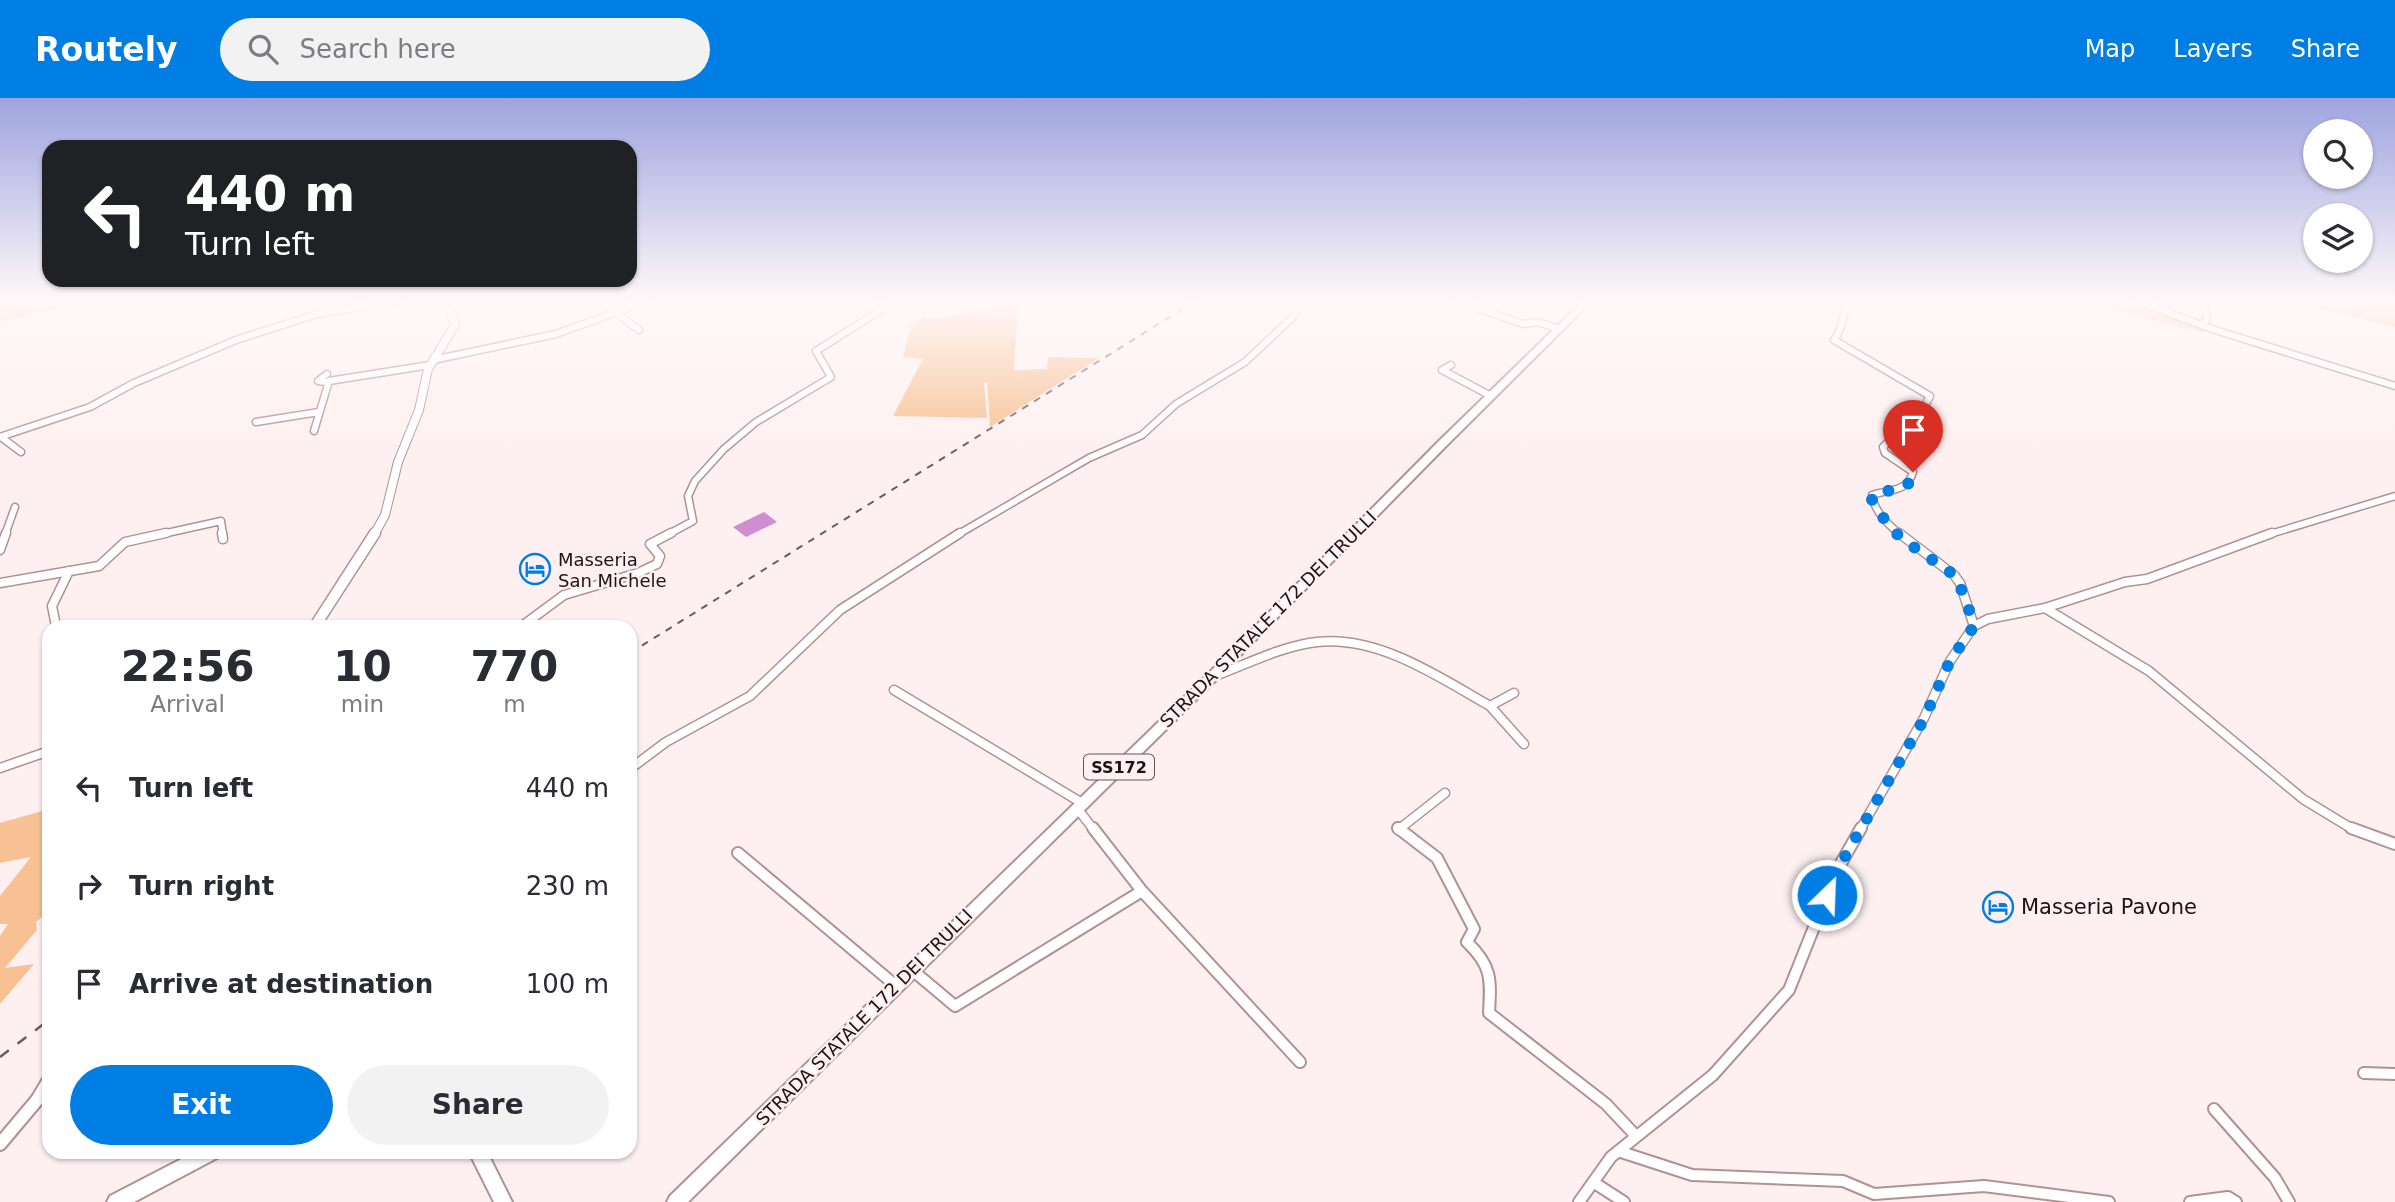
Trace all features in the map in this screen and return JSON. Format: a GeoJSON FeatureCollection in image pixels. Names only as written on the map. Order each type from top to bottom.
{"type":"FeatureCollection","features":[{"type":"Feature","properties":{"kind":"main road","name":"STRADA STATALE 172 DEI TRULLI"},"geometry":{"type":"LineString","coordinates":[[676,1202],[1212,677],[1536,352]]}},
{"type":"Feature","properties":{"kind":"main road"},"geometry":{"type":"LineString","coordinates":[[116,1202],[198,1159]]}},
{"type":"Feature","properties":{"kind":"main road"},"geometry":{"type":"LineString","coordinates":[[482,1159],[503,1202]]}},
{"type":"Feature","properties":{"kind":"street"},"geometry":{"type":"LineString","coordinates":[[1,437],[90,407],[134,383],[209,352]]}},
{"type":"Feature","properties":{"kind":"street"},"geometry":{"type":"LineString","coordinates":[[318,620],[362,556],[385,515],[398,462],[419,410],[431,363],[438,352]]}},
{"type":"Feature","properties":{"kind":"street"},"geometry":{"type":"LineString","coordinates":[[314,431],[327,378],[431,363],[481,352]]}},
{"type":"Feature","properties":{"kind":"street"},"geometry":{"type":"LineString","coordinates":[[530,620],[564,595],[638,573],[657,564],[660,556],[650,544],[693,521],[688,496],[695,481],[724,450],[756,422],[831,377],[818,352]]}},
{"type":"Feature","properties":{"kind":"street"},"geometry":{"type":"LineString","coordinates":[[637,764],[666,742],[750,696],[840,610],[919,557],[1089,458],[1142,435],[1176,404],[1245,362],[1256,352]]}},
{"type":"Feature","properties":{"kind":"street"},"geometry":{"type":"LineString","coordinates":[[1854,352],[1930,396],[1924,407],[1883,447],[1885,453],[1913,472],[1911,481],[1905,488],[1878,492],[1872,495],[1872,500],[1894,532],[1954,575],[1965,597],[1974,626]]}},
{"type":"Feature","properties":{"kind":"street"},"geometry":{"type":"LineString","coordinates":[[2285,352],[2395,386]]}},
{"type":"Feature","properties":{"kind":"street"},"geometry":{"type":"LineString","coordinates":[[1451,365],[1442,370],[1491,396]]}},
{"type":"Feature","properties":{"kind":"street"},"geometry":{"type":"LineString","coordinates":[[256,422],[319,412]]}},
{"type":"Feature","properties":{"kind":"street"},"geometry":{"type":"LineString","coordinates":[[1,437],[21,452]]}},
{"type":"Feature","properties":{"kind":"street"},"geometry":{"type":"LineString","coordinates":[[1579,1202],[1611,1157],[1713,1075],[1789,990],[1836,872],[1924,719],[1950,661],[1974,626],[1988,619],[2045,608],[2125,582],[2156,576],[2283,529],[2395,496]]}},
{"type":"Feature","properties":{"kind":"street"},"geometry":{"type":"LineString","coordinates":[[0,550],[15,508]]}},
{"type":"Feature","properties":{"kind":"street"},"geometry":{"type":"LineString","coordinates":[[0,583],[102,565],[125,542],[222,520],[223,539]]}},
{"type":"Feature","properties":{"kind":"street"},"geometry":{"type":"LineString","coordinates":[[55,620],[52,606],[69,571]]}},
{"type":"Feature","properties":{"kind":"street"},"geometry":{"type":"LineString","coordinates":[[2045,608],[2161,679],[2282,782],[2333,819],[2365,837],[2395,844]]}},
{"type":"Feature","properties":{"kind":"street"},"geometry":{"type":"LineString","coordinates":[[1212,677],[1284,650],[1319,642],[1351,644],[1399,657],[1490,706],[1524,744]]}},
{"type":"Feature","properties":{"kind":"street"},"geometry":{"type":"LineString","coordinates":[[894,690],[1079,805],[1142,891],[1300,1062]]}},
{"type":"Feature","properties":{"kind":"street"},"geometry":{"type":"LineString","coordinates":[[1490,706],[1514,693]]}},
{"type":"Feature","properties":{"kind":"street"},"geometry":{"type":"LineString","coordinates":[[0,768],[42,753]]}},
{"type":"Feature","properties":{"kind":"street"},"geometry":{"type":"LineString","coordinates":[[1445,793],[1397,829],[1437,858],[1474,929],[1467,942],[1485,958],[1490,978],[1489,1013],[1606,1104],[1636,1136]]}},
{"type":"Feature","properties":{"kind":"street"},"geometry":{"type":"LineString","coordinates":[[738,853],[895,985]]}},
{"type":"Feature","properties":{"kind":"street"},"geometry":{"type":"LineString","coordinates":[[911,970],[956,1006],[1142,891]]}},
{"type":"Feature","properties":{"kind":"street"},"geometry":{"type":"LineString","coordinates":[[2364,1073],[2395,1074]]}},
{"type":"Feature","properties":{"kind":"street"},"geometry":{"type":"LineString","coordinates":[[0,1144],[42,1092]]}},
{"type":"Feature","properties":{"kind":"street"},"geometry":{"type":"LineString","coordinates":[[2214,1109],[2275,1178],[2289,1202]]}},
{"type":"Feature","properties":{"kind":"street"},"geometry":{"type":"LineString","coordinates":[[1618,1151],[1692,1175],[1843,1181],[1874,1194],[1984,1186],[2109,1202]]}},
{"type":"Feature","properties":{"kind":"street"},"geometry":{"type":"LineString","coordinates":[[1593,1182],[1623,1202]]}},
{"type":"Feature","properties":{"kind":"street"},"geometry":{"type":"LineString","coordinates":[[2190,1202],[2228,1197],[2236,1202]]}},
{"type":"Feature","properties":{"kind":"shaded area"},"geometry":{"type":"Polygon","coordinates":[[[904,352],[1015,352],[1014,370],[1047,369],[1048,357],[1099,358],[990,427],[987,382],[984,383],[987,418],[893,416],[923,359],[903,357],[904,352]]]}},
{"type":"Feature","properties":{"kind":"shaded area"},"geometry":{"type":"Polygon","coordinates":[[[764,512],[777,522],[746,537],[733,527],[764,512]]]}},
{"type":"Feature","properties":{"kind":"shaded area"},"geometry":{"type":"Polygon","coordinates":[[[42,811],[42,917],[36,922],[37,930],[5,968],[34,964],[0,1004],[0,936],[8,924],[0,924],[0,896],[31,857],[0,863],[0,823],[42,811]]]}},
{"type":"Feature","properties":{"kind":"railway"},"geometry":{"type":"LineString","coordinates":[[637,649],[1114,352]]}},
{"type":"Feature","properties":{"kind":"railway"},"geometry":{"type":"LineString","coordinates":[[0,1057],[42,1025]]}},
{"type":"Feature","properties":{"kind":"place","name":"Masseria San Michele"},"geometry":{"type":"Point","coordinates":[535,569]}},
{"type":"Feature","properties":{"kind":"place","name":"Masseria Pavone"},"geometry":{"type":"Point","coordinates":[1998,907]}},
{"type":"Feature","properties":{"kind":"route"},"geometry":{"type":"LineString","coordinates":[[1827,895],[1836,872],[1924,719],[1950,661],[1974,626],[1960,583],[1954,575],[1901,538],[1888,525],[1872,500],[1872,495],[1878,492],[1905,488],[1911,481],[1913,472]]}}]}
